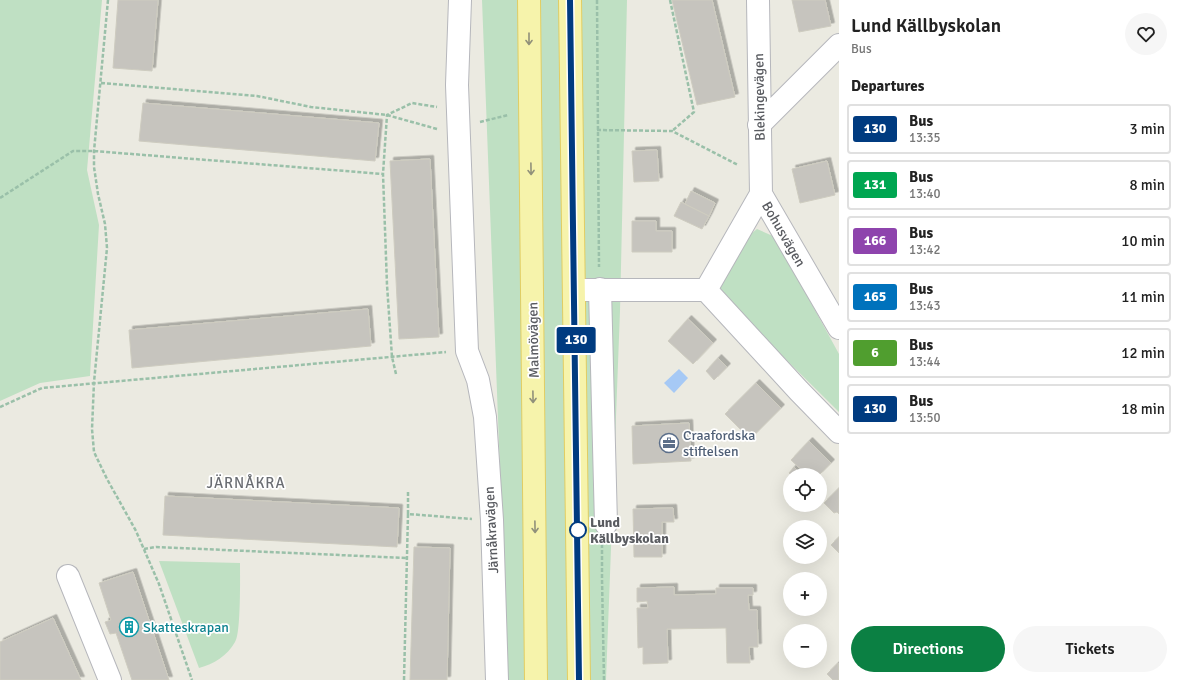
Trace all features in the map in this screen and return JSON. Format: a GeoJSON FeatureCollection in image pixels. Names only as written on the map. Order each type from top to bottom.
{"type":"FeatureCollection","features":[{"type":"Feature","properties":{"kind":"main road","name":"Malmövägen"},"geometry":{"type":"LineString","coordinates":[[529,0],[536,680]]}},
{"type":"Feature","properties":{"kind":"main road"},"geometry":{"type":"LineString","coordinates":[[570,0],[579,680]]}},
{"type":"Feature","properties":{"kind":"street","name":"Järnåkravägen"},"geometry":{"type":"LineString","coordinates":[[460,0],[457,85],[467,351],[478,380],[485,418],[492,520],[497,680]]}},
{"type":"Feature","properties":{"kind":"street","name":"Blekingevägen"},"geometry":{"type":"LineString","coordinates":[[758,0],[761,184]]}},
{"type":"Feature","properties":{"kind":"street"},"geometry":{"type":"LineString","coordinates":[[760,125],[839,45]]}},
{"type":"Feature","properties":{"kind":"street","name":"Bohusvägen"},"geometry":{"type":"LineString","coordinates":[[706,290],[761,184]]}},
{"type":"Feature","properties":{"kind":"street","name":"Bohusvägen"},"geometry":{"type":"LineString","coordinates":[[761,184],[839,328]]}},
{"type":"Feature","properties":{"kind":"street"},"geometry":{"type":"LineString","coordinates":[[600,289],[606,524]]}},
{"type":"Feature","properties":{"kind":"street"},"geometry":{"type":"LineString","coordinates":[[575,290],[706,290],[798,391],[839,432]]}},
{"type":"Feature","properties":{"kind":"street"},"geometry":{"type":"LineString","coordinates":[[68,576],[90,626],[110,680]]}},
{"type":"Feature","properties":{"kind":"path"},"geometry":{"type":"LineString","coordinates":[[108,0],[94,151],[94,167],[105,224],[107,248],[94,382],[92,428],[94,452],[144,549],[159,584],[192,680]]}},
{"type":"Feature","properties":{"kind":"path"},"geometry":{"type":"LineString","coordinates":[[597,0],[600,289]]}},
{"type":"Feature","properties":{"kind":"path"},"geometry":{"type":"LineString","coordinates":[[670,0],[694,112],[672,131]]}},
{"type":"Feature","properties":{"kind":"path"},"geometry":{"type":"LineString","coordinates":[[101,83],[257,96],[311,107],[387,115],[459,135]]}},
{"type":"Feature","properties":{"kind":"path"},"geometry":{"type":"LineString","coordinates":[[387,115],[412,103]]}},
{"type":"Feature","properties":{"kind":"path"},"geometry":{"type":"LineString","coordinates":[[387,115],[383,174],[387,285],[392,357],[396,374]]}},
{"type":"Feature","properties":{"kind":"path"},"geometry":{"type":"LineString","coordinates":[[598,130],[672,131],[732,162],[761,184]]}},
{"type":"Feature","properties":{"kind":"path"},"geometry":{"type":"LineString","coordinates":[[0,198],[73,151],[94,151],[383,174]]}},
{"type":"Feature","properties":{"kind":"path"},"geometry":{"type":"LineString","coordinates":[[0,407],[42,388],[94,382],[467,351]]}},
{"type":"Feature","properties":{"kind":"path"},"geometry":{"type":"LineString","coordinates":[[404,680],[408,491]]}},
{"type":"Feature","properties":{"kind":"path"},"geometry":{"type":"LineString","coordinates":[[408,514],[492,520]]}},
{"type":"Feature","properties":{"kind":"path"},"geometry":{"type":"LineString","coordinates":[[144,549],[156,547],[407,558]]}},
{"type":"Feature","properties":{"kind":"green space"},"geometry":{"type":"Polygon","coordinates":[[[0,0],[102,0],[87,170],[99,225],[90,376],[40,383],[0,401],[0,0]]]}},
{"type":"Feature","properties":{"kind":"green space"},"geometry":{"type":"Polygon","coordinates":[[[482,0],[627,0],[620,311],[606,680],[508,680],[482,0]]]}},
{"type":"Feature","properties":{"kind":"green space"},"geometry":{"type":"Polygon","coordinates":[[[757,229],[775,237],[839,354],[839,412],[727,301],[719,286],[742,241],[757,229]]]}},
{"type":"Feature","properties":{"kind":"green space"},"geometry":{"type":"Polygon","coordinates":[[[159,561],[240,563],[240,604],[237,637],[232,647],[215,662],[199,668],[159,561]]]}},
{"type":"Feature","properties":{"kind":"water"},"geometry":{"type":"Polygon","coordinates":[[[679,369],[688,378],[674,393],[664,383],[679,369]]]}},
{"type":"Feature","properties":{"kind":"building"},"geometry":{"type":"Polygon","coordinates":[[[118,0],[158,0],[152,71],[113,68],[118,0]]]}},
{"type":"Feature","properties":{"kind":"building"},"geometry":{"type":"Polygon","coordinates":[[[672,0],[712,0],[735,97],[697,105],[672,0]]]}},
{"type":"Feature","properties":{"kind":"building"},"geometry":{"type":"Polygon","coordinates":[[[792,0],[825,0],[831,26],[799,32],[792,0]]]}},
{"type":"Feature","properties":{"kind":"building"},"geometry":{"type":"Polygon","coordinates":[[[143,103],[379,123],[375,161],[139,141],[143,103]]]}},
{"type":"Feature","properties":{"kind":"building"},"geometry":{"type":"Polygon","coordinates":[[[657,150],[659,181],[634,182],[632,151],[657,150]]]}},
{"type":"Feature","properties":{"kind":"building"},"geometry":{"type":"Polygon","coordinates":[[[430,159],[439,337],[399,339],[390,161],[430,159]]]}},
{"type":"Feature","properties":{"kind":"building"},"geometry":{"type":"Polygon","coordinates":[[[827,161],[835,195],[800,203],[792,169],[827,161]]]}},
{"type":"Feature","properties":{"kind":"building"},"geometry":{"type":"Polygon","coordinates":[[[691,191],[715,203],[709,216],[685,204],[691,191]]]}},
{"type":"Feature","properties":{"kind":"building"},"geometry":{"type":"Polygon","coordinates":[[[681,202],[709,216],[702,229],[674,216],[681,202]]]}},
{"type":"Feature","properties":{"kind":"building"},"geometry":{"type":"Polygon","coordinates":[[[632,221],[656,221],[656,231],[672,231],[672,252],[632,252],[632,221]]]}},
{"type":"Feature","properties":{"kind":"building"},"geometry":{"type":"Polygon","coordinates":[[[368,309],[371,346],[132,368],[129,330],[368,309]]]}},
{"type":"Feature","properties":{"kind":"building"},"geometry":{"type":"Polygon","coordinates":[[[688,319],[713,343],[693,364],[668,341],[688,319]]]}},
{"type":"Feature","properties":{"kind":"building"},"geometry":{"type":"Polygon","coordinates":[[[718,358],[727,367],[714,380],[706,371],[718,358]]]}},
{"type":"Feature","properties":{"kind":"building"},"geometry":{"type":"Polygon","coordinates":[[[756,383],[781,408],[750,439],[725,414],[756,383]]]}},
{"type":"Feature","properties":{"kind":"building"},"geometry":{"type":"Polygon","coordinates":[[[689,423],[691,461],[633,464],[632,426],[689,423]]]}},
{"type":"Feature","properties":{"kind":"building"},"geometry":{"type":"Polygon","coordinates":[[[809,441],[831,463],[826,468],[800,468],[791,460],[809,441]]]}},
{"type":"Feature","properties":{"kind":"building"},"geometry":{"type":"Polygon","coordinates":[[[839,488],[839,514],[837,512],[834,513],[827,506],[827,500],[839,488]]]}},
{"type":"Feature","properties":{"kind":"building"},"geometry":{"type":"Polygon","coordinates":[[[165,496],[399,508],[397,547],[163,535],[165,496]]]}},
{"type":"Feature","properties":{"kind":"building"},"geometry":{"type":"Polygon","coordinates":[[[673,508],[674,522],[662,522],[662,557],[634,557],[633,509],[673,508]]]}},
{"type":"Feature","properties":{"kind":"building"},"geometry":{"type":"Polygon","coordinates":[[[839,537],[839,553],[831,545],[839,537]]]}},
{"type":"Feature","properties":{"kind":"building"},"geometry":{"type":"Polygon","coordinates":[[[414,547],[450,548],[447,680],[410,680],[414,547]]]}},
{"type":"Feature","properties":{"kind":"building","name":"Skatteskrapan"},"geometry":{"type":"Polygon","coordinates":[[[133,572],[169,680],[132,680],[116,633],[110,634],[105,622],[111,620],[99,583],[133,572]]]}},
{"type":"Feature","properties":{"kind":"building"},"geometry":{"type":"Polygon","coordinates":[[[674,587],[674,595],[716,594],[716,588],[753,588],[753,595],[748,595],[749,610],[757,610],[758,647],[749,647],[750,663],[727,663],[726,628],[667,629],[668,663],[643,664],[643,647],[638,648],[637,608],[648,608],[647,601],[637,602],[637,588],[674,587]]]}},
{"type":"Feature","properties":{"kind":"building"},"geometry":{"type":"Polygon","coordinates":[[[53,618],[81,680],[0,680],[0,642],[53,618]]]}},
{"type":"Feature","properties":{"kind":"building"},"geometry":{"type":"Polygon","coordinates":[[[838,663],[839,680],[833,680],[827,674],[838,663]]]}},
{"type":"Feature","properties":{"kind":"bus line","name":"130"},"geometry":{"type":"LineString","coordinates":[[570,0],[579,680]]}},
{"type":"Feature","properties":{"kind":"place","name":"Craafordska stiftelsen"},"geometry":{"type":"Point","coordinates":[669,443]}},
{"type":"Feature","properties":{"kind":"place","name":"Lund Källbyskolan"},"geometry":{"type":"Point","coordinates":[578,530]}},
{"type":"Feature","properties":{"kind":"place","name":"Skatteskrapan"},"geometry":{"type":"Point","coordinates":[129,627]}},
{"type":"Feature","properties":{"kind":"district","name":"JÄRNÅKRA"},"geometry":{"type":"Point","coordinates":[246,483]}}]}
